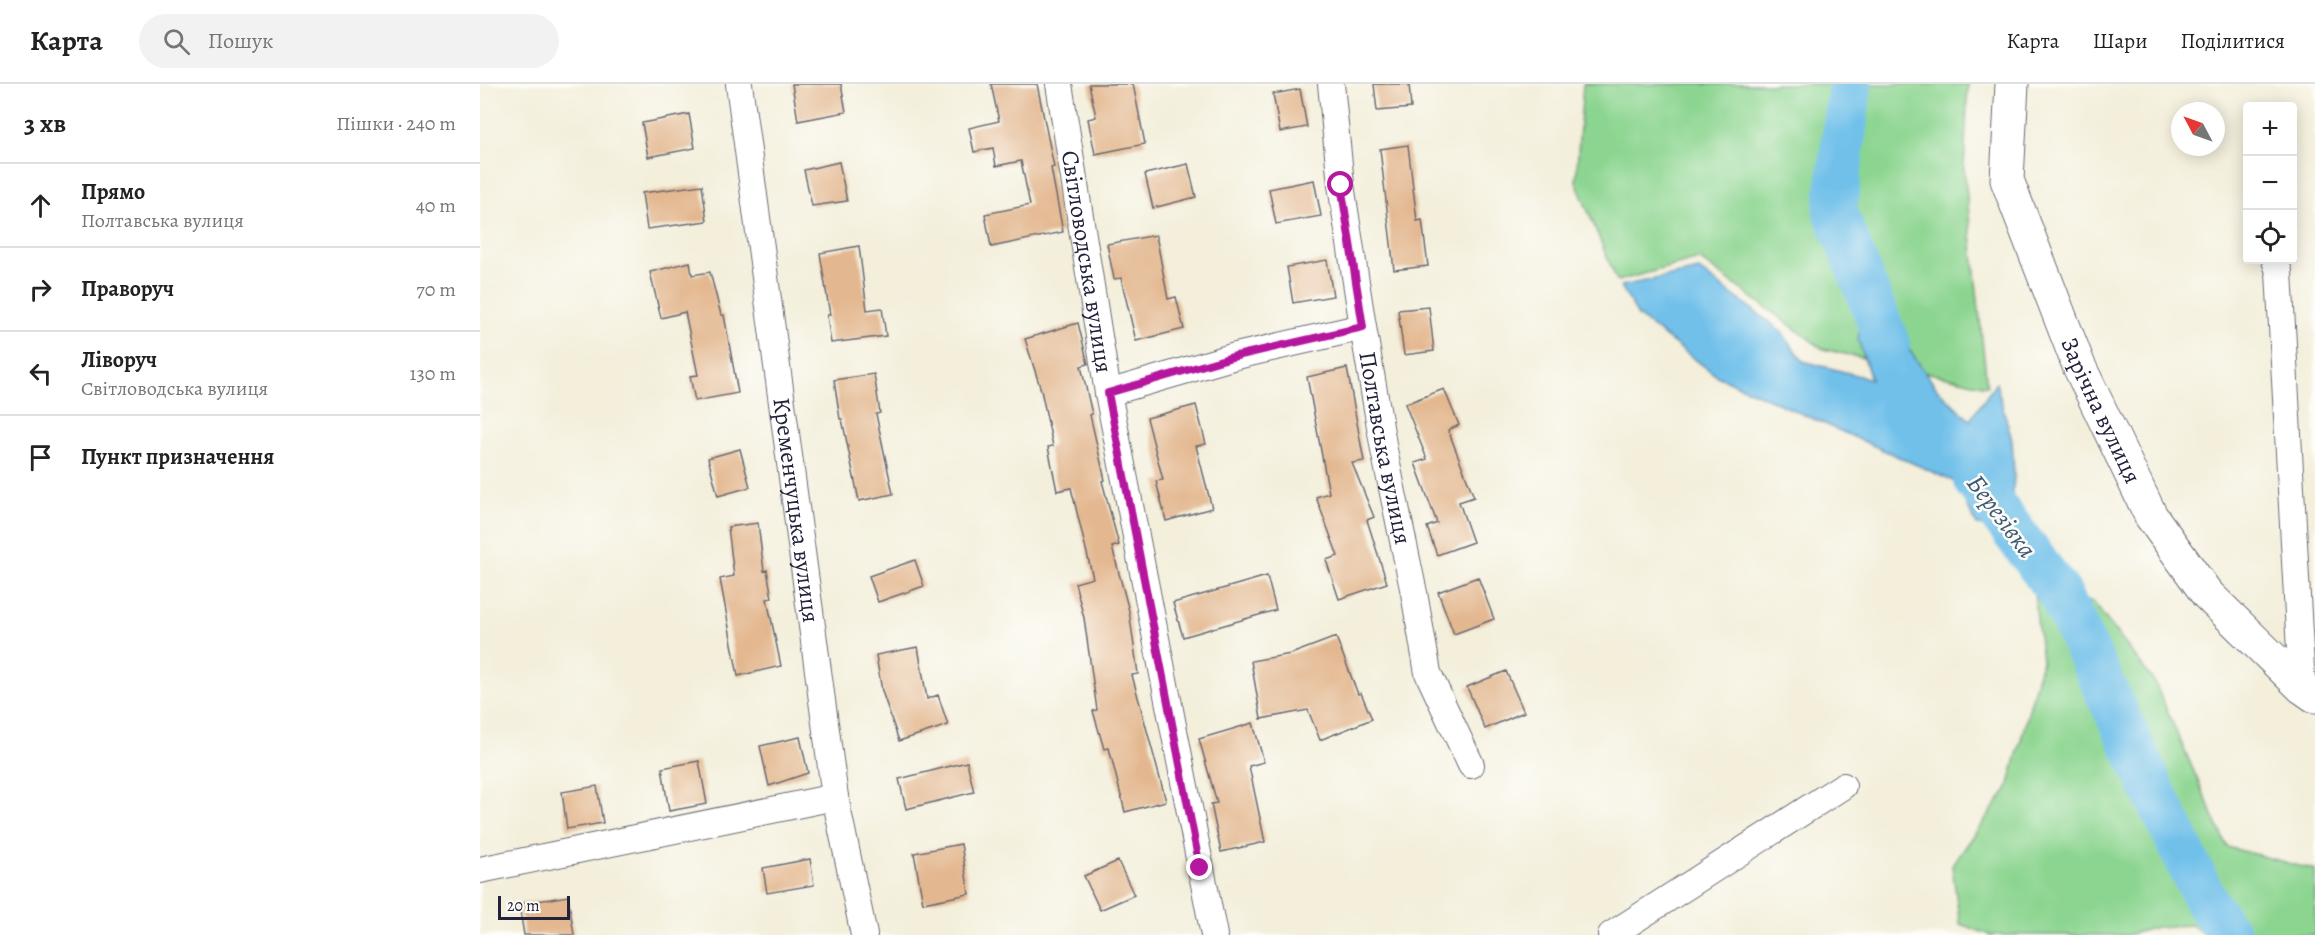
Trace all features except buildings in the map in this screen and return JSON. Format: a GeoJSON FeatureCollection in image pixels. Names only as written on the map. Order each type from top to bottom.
{"type":"FeatureCollection","features":[{"type":"Feature","properties":{"kind":"street","name":"Кременчуцька вулиця"},"geometry":{"type":"LineString","coordinates":[[739,84],[835,797],[864,935]]}},
{"type":"Feature","properties":{"kind":"street","name":"Світловодська вулиця"},"geometry":{"type":"LineString","coordinates":[[1059,84],[1108,393],[1211,923]]}},
{"type":"Feature","properties":{"kind":"street","name":"Полтавська вулиця"},"geometry":{"type":"LineString","coordinates":[[1331,84],[1341,185],[1363,327],[1384,450],[1428,673],[1470,765]]}},
{"type":"Feature","properties":{"kind":"street","name":"Зарічна вулиця"},"geometry":{"type":"LineString","coordinates":[[2012,84],[2007,180],[2079,366],[2151,516],[2207,594],[2309,691]]}},
{"type":"Feature","properties":{"kind":"street"},"geometry":{"type":"LineString","coordinates":[[2276,264],[2279,272],[2309,691]]}},
{"type":"Feature","properties":{"kind":"street"},"geometry":{"type":"LineString","coordinates":[[1108,393],[1232,357],[1363,327]]}},
{"type":"Feature","properties":{"kind":"street"},"geometry":{"type":"LineString","coordinates":[[1611,935],[1843,786]]}},
{"type":"Feature","properties":{"kind":"street"},"geometry":{"type":"LineString","coordinates":[[480,870],[835,797]]}},
{"type":"Feature","properties":{"kind":"green space"},"geometry":{"type":"Polygon","coordinates":[[[1583,84],[1968,84],[1964,168],[1987,386],[1823,349],[1699,259],[1617,281],[1576,182],[1583,84]]]}},
{"type":"Feature","properties":{"kind":"green space"},"geometry":{"type":"Polygon","coordinates":[[[2034,594],[2093,602],[2155,683],[2227,847],[2315,870],[2315,935],[2204,935],[2192,925],[2157,927],[2127,935],[1990,935],[1960,924],[1952,866],[2008,788],[2042,661],[2034,594]]]}},
{"type":"Feature","properties":{"kind":"water"},"geometry":{"type":"Polygon","coordinates":[[[1699,270],[1780,330],[1803,361],[1871,379],[1858,340],[1866,289],[1937,389],[1970,420],[1996,383],[2012,440],[2014,473],[2011,529],[1977,525],[1955,482],[1717,376],[1638,316],[1621,286],[1699,270]]]}},
{"type":"Feature","properties":{"kind":"waterway","name":"Березівка"},"geometry":{"type":"LineString","coordinates":[[1850,84],[1835,211],[1888,344]]}},
{"type":"Feature","properties":{"kind":"waterway","name":"Березівка"},"geometry":{"type":"LineString","coordinates":[[1975,480],[2060,594],[2207,903],[2229,935]]}},
{"type":"Feature","properties":{"kind":"route"},"geometry":{"type":"LineString","coordinates":[[1200,868],[1108,393],[1232,357],[1363,327],[1341,185]]}}]}
